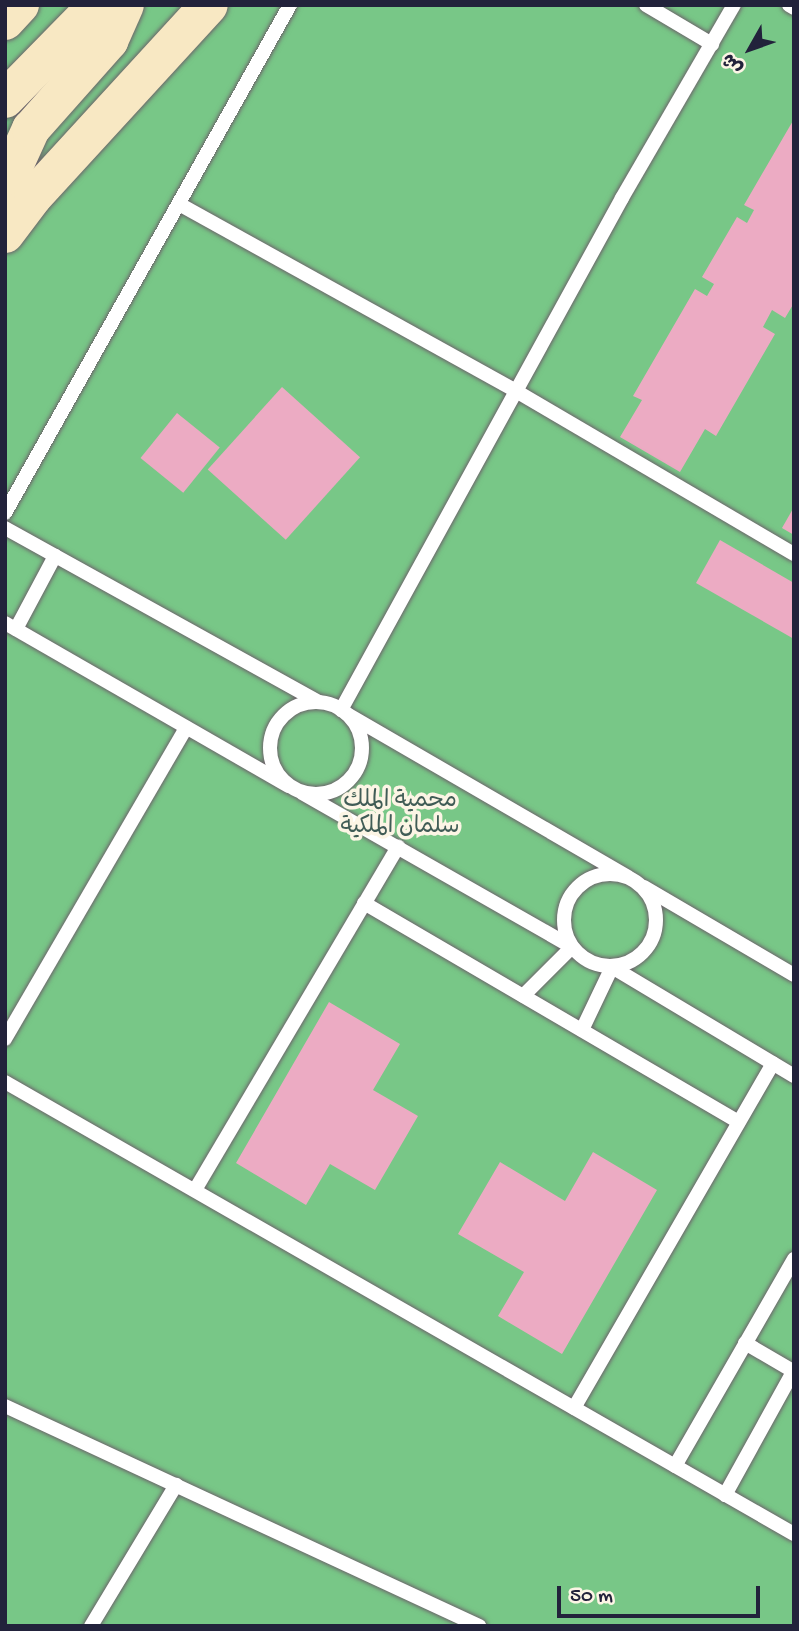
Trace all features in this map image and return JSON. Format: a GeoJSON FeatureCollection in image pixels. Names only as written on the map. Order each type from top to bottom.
{"type":"FeatureCollection","features":[{"type":"Feature","properties":{"kind":"street"},"geometry":{"type":"LineString","coordinates":[[5,21],[20,5]]}},
{"type":"Feature","properties":{"kind":"street"},"geometry":{"type":"LineString","coordinates":[[5,99],[97,5]]}},
{"type":"Feature","properties":{"kind":"street"},"geometry":{"type":"LineString","coordinates":[[5,186],[31,129],[109,41],[125,5]]}},
{"type":"Feature","properties":{"kind":"street"},"geometry":{"type":"LineString","coordinates":[[5,234],[33,197],[209,5]]}},
{"type":"Feature","properties":{"kind":"lane"},"geometry":{"type":"LineString","coordinates":[[5,513],[290,5]]}},
{"type":"Feature","properties":{"kind":"lane"},"geometry":{"type":"LineString","coordinates":[[646,5],[712,44]]}},
{"type":"Feature","properties":{"kind":"lane"},"geometry":{"type":"LineString","coordinates":[[344,712],[516,391],[734,5]]}},
{"type":"Feature","properties":{"kind":"lane"},"geometry":{"type":"LineString","coordinates":[[789,5],[794,8]]}},
{"type":"Feature","properties":{"kind":"lane"},"geometry":{"type":"LineString","coordinates":[[179,204],[516,391],[794,554]]}},
{"type":"Feature","properties":{"kind":"lane"},"geometry":{"type":"LineString","coordinates":[[5,528],[319,702],[344,712],[794,975]]}},
{"type":"Feature","properties":{"kind":"lane"},"geometry":{"type":"LineString","coordinates":[[55,556],[10,626],[572,947],[596,965],[612,967],[794,1076]]}},
{"type":"Feature","properties":{"kind":"lane"},"geometry":{"type":"LineString","coordinates":[[288,786],[271,762],[272,732],[291,709],[319,702]]}},
{"type":"Feature","properties":{"kind":"lane"},"geometry":{"type":"LineString","coordinates":[[302,793],[333,792],[357,772],[362,741],[344,712]]}},
{"type":"Feature","properties":{"kind":"lane"},"geometry":{"type":"LineString","coordinates":[[5,1039],[186,728]]}},
{"type":"Feature","properties":{"kind":"lane"},"geometry":{"type":"LineString","coordinates":[[195,1190],[398,847]]}},
{"type":"Feature","properties":{"kind":"lane"},"geometry":{"type":"LineString","coordinates":[[572,947],[563,919],[573,891],[598,875],[628,877]]}},
{"type":"Feature","properties":{"kind":"lane"},"geometry":{"type":"LineString","coordinates":[[582,1031],[612,967],[640,956],[656,928],[651,898],[641,885]]}},
{"type":"Feature","properties":{"kind":"lane"},"geometry":{"type":"LineString","coordinates":[[364,903],[739,1122]]}},
{"type":"Feature","properties":{"kind":"lane"},"geometry":{"type":"LineString","coordinates":[[523,996],[572,947]]}},
{"type":"Feature","properties":{"kind":"lane"},"geometry":{"type":"LineString","coordinates":[[574,1408],[773,1063]]}},
{"type":"Feature","properties":{"kind":"lane"},"geometry":{"type":"LineString","coordinates":[[5,1082],[794,1534]]}},
{"type":"Feature","properties":{"kind":"lane"},"geometry":{"type":"LineString","coordinates":[[675,1466],[794,1259]]}},
{"type":"Feature","properties":{"kind":"lane"},"geometry":{"type":"LineString","coordinates":[[725,1495],[793,1371],[745,1343]]}},
{"type":"Feature","properties":{"kind":"lane"},"geometry":{"type":"LineString","coordinates":[[5,1406],[479,1626]]}},
{"type":"Feature","properties":{"kind":"lane"},"geometry":{"type":"LineString","coordinates":[[91,1626],[176,1485]]}},
{"type":"Feature","properties":{"kind":"green space","name":"محمية الملك سلمان الملكية"},"geometry":{"type":"Polygon","coordinates":[[[5,5],[794,5],[794,1626],[5,1626],[5,5]]]}},
{"type":"Feature","properties":{"kind":"building"},"geometry":{"type":"Polygon","coordinates":[[[794,119],[794,303],[785,318],[772,310],[763,327],[775,334],[716,436],[705,429],[680,472],[620,437],[642,400],[633,396],[695,289],[707,296],[714,284],[702,277],[737,217],[747,223],[754,210],[744,205],[794,119]]]}},
{"type":"Feature","properties":{"kind":"building"},"geometry":{"type":"Polygon","coordinates":[[[282,387],[360,457],[286,540],[208,469],[282,387]]]}},
{"type":"Feature","properties":{"kind":"building"},"geometry":{"type":"Polygon","coordinates":[[[177,413],[220,448],[183,493],[140,458],[177,413]]]}},
{"type":"Feature","properties":{"kind":"building"},"geometry":{"type":"Polygon","coordinates":[[[794,507],[794,535],[782,528],[794,507]]]}},
{"type":"Feature","properties":{"kind":"building"},"geometry":{"type":"Polygon","coordinates":[[[720,540],[794,583],[794,639],[696,583],[720,540]]]}},
{"type":"Feature","properties":{"kind":"building"},"geometry":{"type":"Polygon","coordinates":[[[329,1002],[400,1044],[373,1090],[418,1116],[375,1190],[330,1164],[306,1205],[236,1163],[329,1002]]]}},
{"type":"Feature","properties":{"kind":"building"},"geometry":{"type":"Polygon","coordinates":[[[593,1152],[657,1190],[562,1354],[498,1316],[524,1272],[458,1234],[500,1162],[565,1201],[593,1152]]]}}]}
